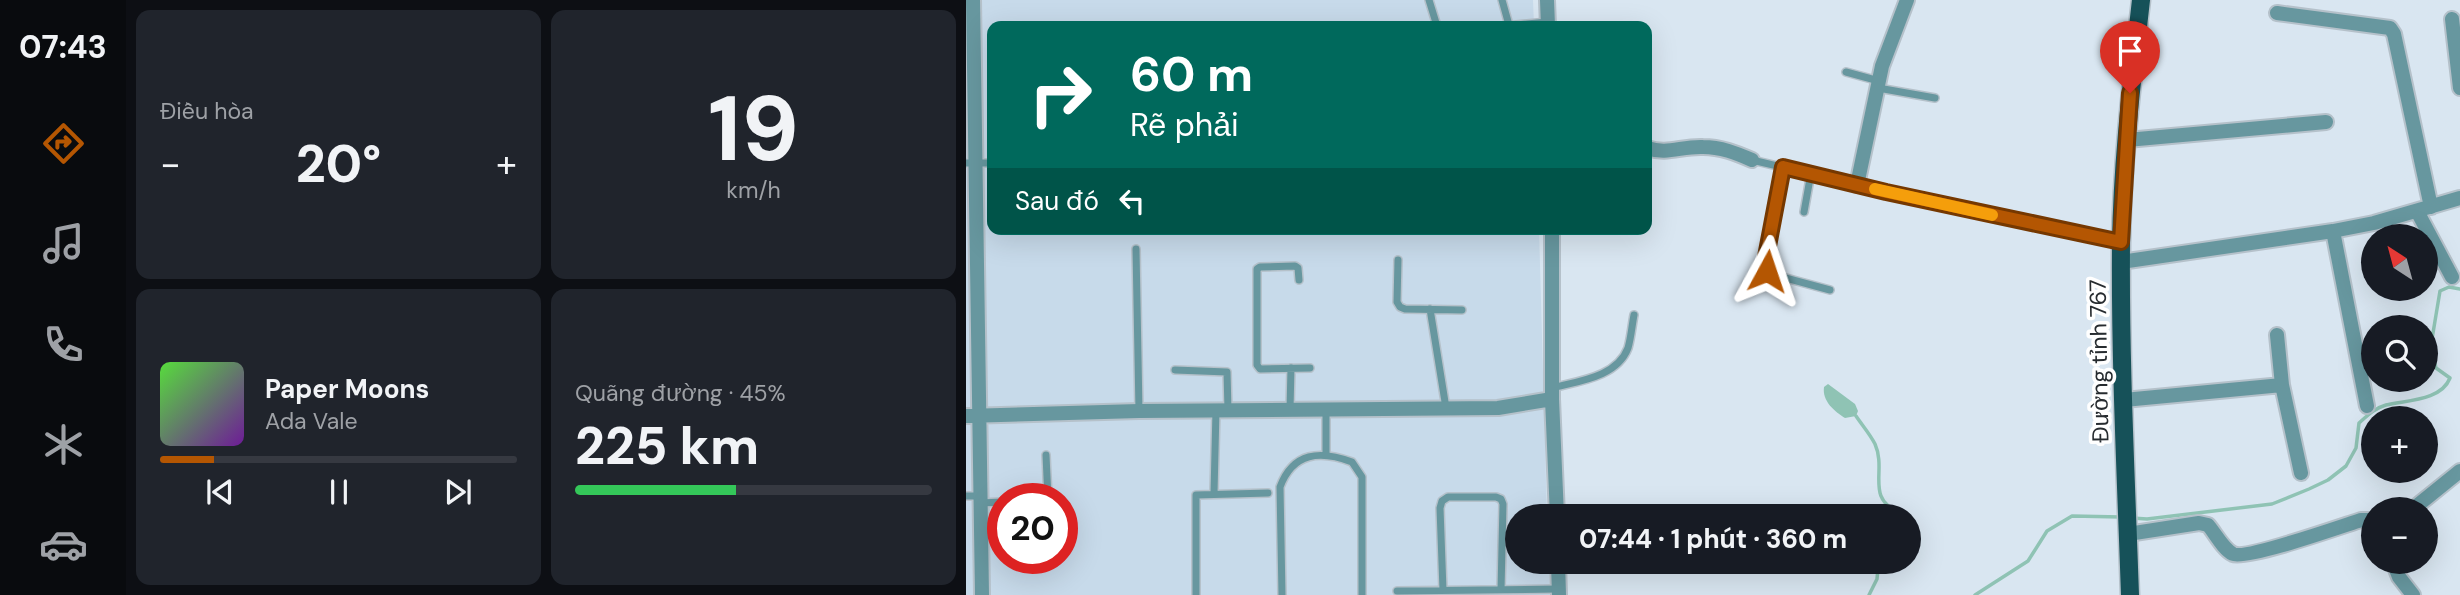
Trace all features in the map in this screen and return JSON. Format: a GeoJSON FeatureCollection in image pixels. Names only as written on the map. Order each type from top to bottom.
{"type":"FeatureCollection","features":[{"type":"Feature","properties":{"kind":"main road","name":"Đường tỉnh 767"},"geometry":{"type":"LineString","coordinates":[[2130,595],[2121,242],[2127,140],[2141,0]]}},
{"type":"Feature","properties":{"kind":"street"},"geometry":{"type":"LineString","coordinates":[[973,0],[970,163],[973,416],[975,498],[982,595]]}},
{"type":"Feature","properties":{"kind":"street"},"geometry":{"type":"LineString","coordinates":[[1547,0],[1548,21]]}},
{"type":"Feature","properties":{"kind":"street"},"geometry":{"type":"LineString","coordinates":[[1857,186],[1884,60],[1907,0]]}},
{"type":"Feature","properties":{"kind":"street"},"geometry":{"type":"LineString","coordinates":[[2277,13],[2390,28],[2394,34],[2424,209],[2452,277]]}},
{"type":"Feature","properties":{"kind":"street"},"geometry":{"type":"LineString","coordinates":[[2452,19],[2460,88]]}},
{"type":"Feature","properties":{"kind":"street"},"geometry":{"type":"LineString","coordinates":[[2127,140],[2326,122]]}},
{"type":"Feature","properties":{"kind":"street"},"geometry":{"type":"LineString","coordinates":[[1652,150],[1661,153],[1677,148],[1701,146],[1727,149],[1752,160]]}},
{"type":"Feature","properties":{"kind":"street"},"geometry":{"type":"LineString","coordinates":[[2121,262],[2333,231],[2460,198]]}},
{"type":"Feature","properties":{"kind":"street"},"geometry":{"type":"LineString","coordinates":[[2333,231],[2367,405]]}},
{"type":"Feature","properties":{"kind":"street"},"geometry":{"type":"LineString","coordinates":[[1552,235],[1552,393],[1557,504]]}},
{"type":"Feature","properties":{"kind":"street"},"geometry":{"type":"LineString","coordinates":[[2277,335],[2282,385],[2301,473]]}},
{"type":"Feature","properties":{"kind":"street"},"geometry":{"type":"LineString","coordinates":[[2124,400],[2282,385]]}},
{"type":"Feature","properties":{"kind":"street"},"geometry":{"type":"LineString","coordinates":[[973,416],[1139,411],[1498,408],[1552,393]]}},
{"type":"Feature","properties":{"kind":"street"},"geometry":{"type":"LineString","coordinates":[[2428,497],[2460,471]]}},
{"type":"Feature","properties":{"kind":"street"},"geometry":{"type":"LineString","coordinates":[[2128,523],[2208,525],[2231,553],[2239,555],[2286,544],[2361,520]]}},
{"type":"Feature","properties":{"kind":"street"},"geometry":{"type":"LineString","coordinates":[[1558,574],[1559,592]]}},
{"type":"Feature","properties":{"kind":"street"},"geometry":{"type":"LineString","coordinates":[[2398,574],[2413,595]]}},
{"type":"Feature","properties":{"kind":"lane"},"geometry":{"type":"LineString","coordinates":[[1429,0],[1435,21]]}},
{"type":"Feature","properties":{"kind":"lane"},"geometry":{"type":"LineString","coordinates":[[1502,0],[1507,21]]}},
{"type":"Feature","properties":{"kind":"lane"},"geometry":{"type":"LineString","coordinates":[[1846,72],[1878,84],[1935,99]]}},
{"type":"Feature","properties":{"kind":"lane"},"geometry":{"type":"LineString","coordinates":[[1752,160],[1857,186],[2121,242]]}},
{"type":"Feature","properties":{"kind":"lane"},"geometry":{"type":"LineString","coordinates":[[1783,167],[1765,262],[1767,271],[1830,290]]}},
{"type":"Feature","properties":{"kind":"lane"},"geometry":{"type":"LineString","coordinates":[[1804,212],[1811,173]]}},
{"type":"Feature","properties":{"kind":"lane"},"geometry":{"type":"LineString","coordinates":[[1136,249],[1139,411]]}},
{"type":"Feature","properties":{"kind":"lane"},"geometry":{"type":"LineString","coordinates":[[1398,260],[1397,302],[1400,307],[1462,310]]}},
{"type":"Feature","properties":{"kind":"lane"},"geometry":{"type":"LineString","coordinates":[[1299,280],[1298,268],[1295,266],[1260,267],[1256,273],[1257,365],[1260,369],[1310,368]]}},
{"type":"Feature","properties":{"kind":"lane"},"geometry":{"type":"LineString","coordinates":[[1430,309],[1446,408]]}},
{"type":"Feature","properties":{"kind":"lane"},"geometry":{"type":"LineString","coordinates":[[1552,393],[1614,368],[1628,349],[1634,314]]}},
{"type":"Feature","properties":{"kind":"lane"},"geometry":{"type":"LineString","coordinates":[[1290,410],[1291,368]]}},
{"type":"Feature","properties":{"kind":"lane"},"geometry":{"type":"LineString","coordinates":[[1175,370],[1227,372],[1214,493]]}},
{"type":"Feature","properties":{"kind":"lane"},"geometry":{"type":"LineString","coordinates":[[1325,411],[1326,455]]}},
{"type":"Feature","properties":{"kind":"lane"},"geometry":{"type":"LineString","coordinates":[[1046,455],[1047,483]]}},
{"type":"Feature","properties":{"kind":"lane"},"geometry":{"type":"LineString","coordinates":[[1282,595],[1280,487],[1286,472],[1298,460],[1326,455],[1352,462],[1362,477],[1362,595]]}},
{"type":"Feature","properties":{"kind":"lane"},"geometry":{"type":"LineString","coordinates":[[1196,595],[1195,497],[1198,494],[1214,493],[1268,493]]}},
{"type":"Feature","properties":{"kind":"lane"},"geometry":{"type":"LineString","coordinates":[[1443,590],[1442,501],[1448,497],[1496,497],[1501,499],[1503,504],[1501,590]]}},
{"type":"Feature","properties":{"kind":"lane"},"geometry":{"type":"LineString","coordinates":[[1397,591],[1559,592]]}},
{"type":"Feature","properties":{"kind":"shaded area"},"geometry":{"type":"Polygon","coordinates":[[[966,0],[1533,0],[1534,21],[987,21],[987,235],[1539,235],[1547,504],[1505,504],[1505,574],[1549,574],[1550,595],[966,595],[966,0]]]}},
{"type":"Feature","properties":{"kind":"shaded area"},"geometry":{"type":"Polygon","coordinates":[[[1828,384],[1855,404],[1858,411],[1856,416],[1845,418],[1830,405],[1824,392],[1824,387],[1828,384]]]}},
{"type":"Feature","properties":{"kind":"waterway"},"geometry":{"type":"LineString","coordinates":[[2132,518],[2147,519],[2272,504],[2328,480],[2346,466],[2356,448],[2359,423],[2368,415],[2386,405],[2431,395],[2445,386],[2450,378],[2436,368],[2431,345],[2440,291],[2449,287],[2460,289]]}},
{"type":"Feature","properties":{"kind":"waterway"},"geometry":{"type":"LineString","coordinates":[[1856,416],[1875,444],[1880,491],[1887,504]]}},
{"type":"Feature","properties":{"kind":"waterway"},"geometry":{"type":"LineString","coordinates":[[1975,595],[2028,561],[2047,531],[2072,516],[2121,517]]}},
{"type":"Feature","properties":{"kind":"waterway"},"geometry":{"type":"LineString","coordinates":[[1869,595],[1877,574]]}},
{"type":"Feature","properties":{"kind":"slow traffic"},"geometry":{"type":"LineString","coordinates":[[1875,189],[1992,215]]}},
{"type":"Feature","properties":{"kind":"route"},"geometry":{"type":"LineString","coordinates":[[1767,271],[1765,262],[1783,167],[1857,186],[2121,242],[2130,93]]}}]}
